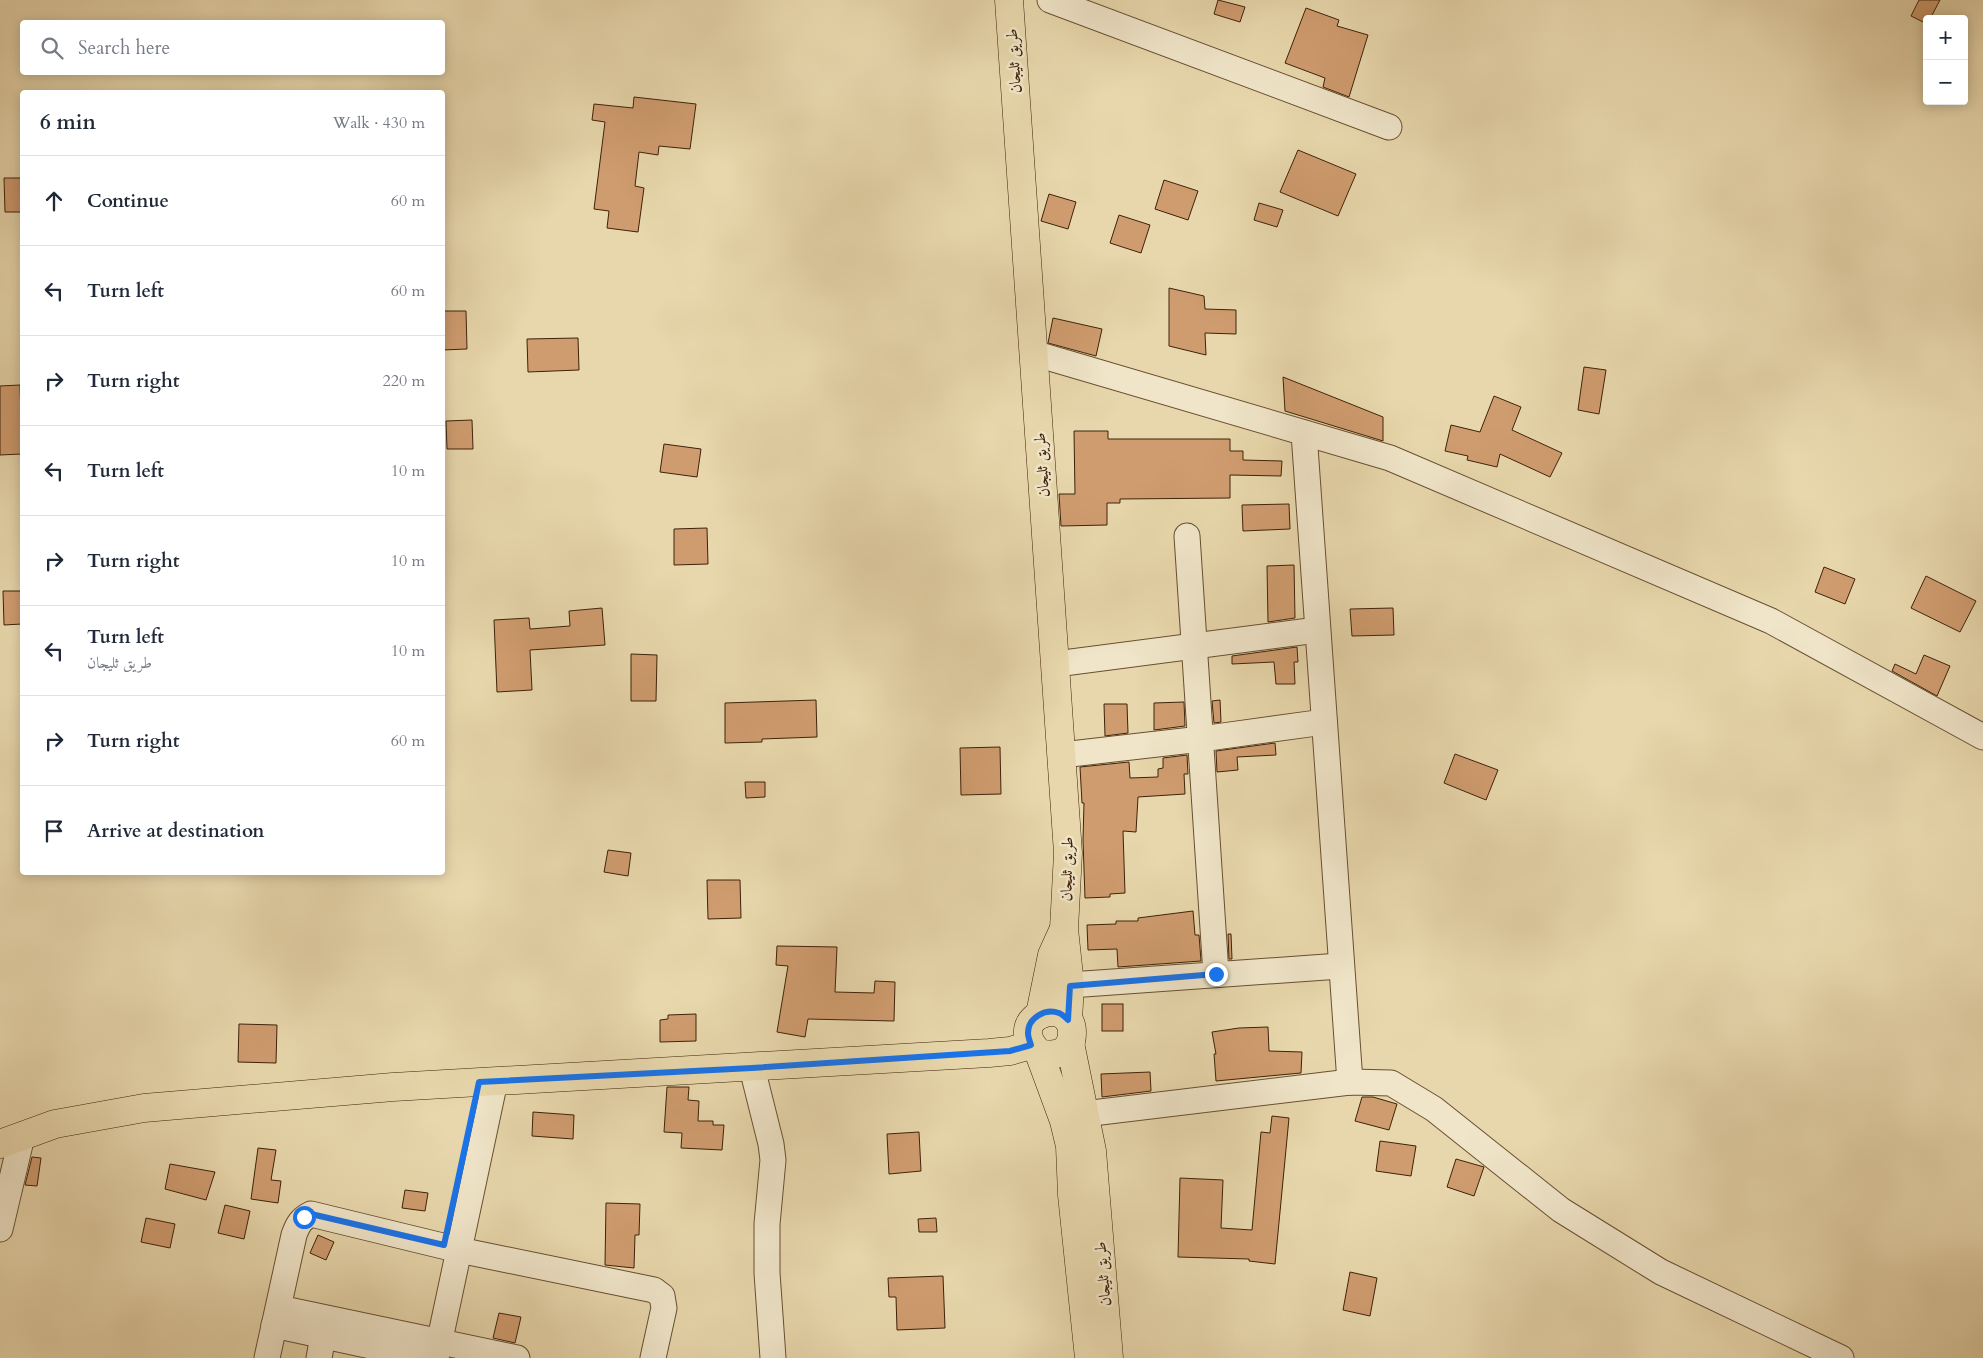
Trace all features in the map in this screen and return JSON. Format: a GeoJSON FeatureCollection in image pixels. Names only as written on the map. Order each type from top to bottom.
{"type":"FeatureCollection","features":[{"type":"Feature","properties":{"kind":"main road","name":"طريق ثليجان"},"geometry":{"type":"LineString","coordinates":[[1009,0],[1068,853],[1064,930],[1070,986],[1069,1032],[1074,1118],[1070,1146],[1072,1195],[1089,1358]]}},
{"type":"Feature","properties":{"kind":"main road","name":"طريق ثليجان"},"geometry":{"type":"LineString","coordinates":[[1040,1014],[1052,955],[1064,930]]}},
{"type":"Feature","properties":{"kind":"main road"},"geometry":{"type":"LineString","coordinates":[[11,1140],[55,1124],[144,1108],[487,1082],[752,1068],[1035,1049],[1051,1056],[1063,1052],[1069,1032],[1060,1013],[1050,1011],[1040,1014],[1031,1022],[1028,1033],[1035,1049]]}},
{"type":"Feature","properties":{"kind":"main road","name":"طريق ثليجان"},"geometry":{"type":"LineString","coordinates":[[1035,1049],[1092,1151],[1109,1358]]}},
{"type":"Feature","properties":{"kind":"street"},"geometry":{"type":"LineString","coordinates":[[1050,0],[1389,127]]}},
{"type":"Feature","properties":{"kind":"street"},"geometry":{"type":"LineString","coordinates":[[1033,354],[1390,458],[1771,621],[1983,737]]}},
{"type":"Feature","properties":{"kind":"street"},"geometry":{"type":"LineString","coordinates":[[1304,433],[1340,966],[1350,1082]]}},
{"type":"Feature","properties":{"kind":"street"},"geometry":{"type":"LineString","coordinates":[[1187,536],[1216,974]]}},
{"type":"Feature","properties":{"kind":"street"},"geometry":{"type":"LineString","coordinates":[[1056,664],[1318,630]]}},
{"type":"Feature","properties":{"kind":"street"},"geometry":{"type":"LineString","coordinates":[[1062,755],[1324,722]]}},
{"type":"Feature","properties":{"kind":"street"},"geometry":{"type":"LineString","coordinates":[[1070,986],[1340,966]]}},
{"type":"Feature","properties":{"kind":"street"},"geometry":{"type":"LineString","coordinates":[[752,1068],[771,1144],[773,1160],[767,1224],[767,1273],[773,1358]]}},
{"type":"Feature","properties":{"kind":"street"},"geometry":{"type":"LineString","coordinates":[[427,1352],[452,1247],[487,1082]]}},
{"type":"Feature","properties":{"kind":"street"},"geometry":{"type":"LineString","coordinates":[[1074,1118],[1350,1082],[1390,1083],[1434,1109],[1561,1210],[1661,1272],[1841,1358]]}},
{"type":"Feature","properties":{"kind":"street"},"geometry":{"type":"LineString","coordinates":[[0,1229],[11,1140]]}},
{"type":"Feature","properties":{"kind":"street"},"geometry":{"type":"LineString","coordinates":[[267,1358],[298,1224],[304,1217],[311,1214],[452,1247],[654,1290],[662,1296],[664,1308],[653,1358]]}},
{"type":"Feature","properties":{"kind":"street"},"geometry":{"type":"LineString","coordinates":[[276,1317],[321,1347],[517,1358]]}},
{"type":"Feature","properties":{"kind":"street"},"geometry":{"type":"LineString","coordinates":[[276,1317],[427,1352]]}},
{"type":"Feature","properties":{"kind":"building"},"geometry":{"type":"Polygon","coordinates":[[[1218,0],[1245,7],[1240,22],[1214,14],[1218,0]]]}},
{"type":"Feature","properties":{"kind":"building"},"geometry":{"type":"Polygon","coordinates":[[[1919,0],[1940,0],[1932,15],[1923,15],[1923,22],[1911,16],[1919,0]]]}},
{"type":"Feature","properties":{"kind":"building"},"geometry":{"type":"Polygon","coordinates":[[[1306,8],[1339,20],[1337,26],[1368,35],[1349,97],[1323,87],[1325,78],[1285,63],[1306,8]]]}},
{"type":"Feature","properties":{"kind":"building"},"geometry":{"type":"Polygon","coordinates":[[[634,97],[696,104],[690,149],[659,146],[658,155],[639,152],[635,186],[644,188],[638,232],[607,228],[609,211],[594,209],[605,122],[592,120],[594,104],[633,108],[634,97]]]}},
{"type":"Feature","properties":{"kind":"building"},"geometry":{"type":"Polygon","coordinates":[[[1298,150],[1356,174],[1338,216],[1280,192],[1298,150]]]}},
{"type":"Feature","properties":{"kind":"building"},"geometry":{"type":"Polygon","coordinates":[[[4,178],[20,178],[20,212],[5,212],[4,178]]]}},
{"type":"Feature","properties":{"kind":"building"},"geometry":{"type":"Polygon","coordinates":[[[1164,180],[1198,191],[1188,220],[1155,209],[1164,180]]]}},
{"type":"Feature","properties":{"kind":"building"},"geometry":{"type":"Polygon","coordinates":[[[1049,194],[1076,202],[1068,229],[1041,221],[1049,194]]]}},
{"type":"Feature","properties":{"kind":"building"},"geometry":{"type":"Polygon","coordinates":[[[1259,203],[1283,210],[1277,227],[1254,220],[1259,203]]]}},
{"type":"Feature","properties":{"kind":"building"},"geometry":{"type":"Polygon","coordinates":[[[1119,215],[1150,225],[1141,253],[1110,243],[1119,215]]]}},
{"type":"Feature","properties":{"kind":"building"},"geometry":{"type":"Polygon","coordinates":[[[1169,288],[1204,296],[1205,309],[1236,310],[1236,334],[1205,333],[1206,355],[1169,346],[1169,288]]]}},
{"type":"Feature","properties":{"kind":"building"},"geometry":{"type":"Polygon","coordinates":[[[445,311],[466,311],[467,349],[445,350],[445,311]]]}},
{"type":"Feature","properties":{"kind":"building"},"geometry":{"type":"Polygon","coordinates":[[[1053,318],[1102,329],[1096,356],[1048,343],[1053,318]]]}},
{"type":"Feature","properties":{"kind":"building"},"geometry":{"type":"Polygon","coordinates":[[[578,338],[579,370],[528,372],[527,339],[578,338]]]}},
{"type":"Feature","properties":{"kind":"building"},"geometry":{"type":"Polygon","coordinates":[[[1584,367],[1606,370],[1599,414],[1578,410],[1584,367]]]}},
{"type":"Feature","properties":{"kind":"building"},"geometry":{"type":"Polygon","coordinates":[[[1283,377],[1383,417],[1383,441],[1285,411],[1283,377]]]}},
{"type":"Feature","properties":{"kind":"building"},"geometry":{"type":"Polygon","coordinates":[[[20,385],[20,454],[0,455],[0,386],[20,385]]]}},
{"type":"Feature","properties":{"kind":"building"},"geometry":{"type":"Polygon","coordinates":[[[1494,396],[1521,407],[1512,430],[1562,453],[1550,477],[1500,454],[1497,467],[1467,460],[1468,456],[1445,451],[1451,425],[1480,432],[1494,396]]]}},
{"type":"Feature","properties":{"kind":"building"},"geometry":{"type":"Polygon","coordinates":[[[472,420],[473,449],[447,449],[446,421],[472,420]]]}},
{"type":"Feature","properties":{"kind":"building"},"geometry":{"type":"Polygon","coordinates":[[[1074,431],[1108,431],[1108,439],[1230,439],[1230,451],[1243,451],[1243,460],[1282,461],[1281,476],[1230,475],[1230,498],[1120,499],[1120,503],[1107,503],[1107,525],[1061,526],[1059,494],[1075,494],[1074,431]]]}},
{"type":"Feature","properties":{"kind":"building"},"geometry":{"type":"Polygon","coordinates":[[[664,444],[701,449],[697,477],[660,472],[664,444]]]}},
{"type":"Feature","properties":{"kind":"building"},"geometry":{"type":"Polygon","coordinates":[[[1289,504],[1290,529],[1243,531],[1242,505],[1289,504]]]}},
{"type":"Feature","properties":{"kind":"building"},"geometry":{"type":"Polygon","coordinates":[[[707,528],[708,564],[674,565],[674,529],[707,528]]]}},
{"type":"Feature","properties":{"kind":"building"},"geometry":{"type":"Polygon","coordinates":[[[1294,565],[1295,618],[1268,622],[1267,566],[1294,565]]]}},
{"type":"Feature","properties":{"kind":"building"},"geometry":{"type":"Polygon","coordinates":[[[1824,567],[1855,579],[1845,604],[1815,592],[1824,567]]]}},
{"type":"Feature","properties":{"kind":"building"},"geometry":{"type":"Polygon","coordinates":[[[1926,576],[1976,601],[1960,632],[1911,608],[1926,576]]]}},
{"type":"Feature","properties":{"kind":"building"},"geometry":{"type":"Polygon","coordinates":[[[3,591],[20,591],[20,624],[4,625],[3,591]]]}},
{"type":"Feature","properties":{"kind":"building"},"geometry":{"type":"Polygon","coordinates":[[[602,608],[605,645],[530,650],[532,690],[497,692],[494,620],[529,618],[530,629],[570,626],[569,611],[602,608]]]}},
{"type":"Feature","properties":{"kind":"building"},"geometry":{"type":"Polygon","coordinates":[[[1393,608],[1394,635],[1352,636],[1350,609],[1393,608]]]}},
{"type":"Feature","properties":{"kind":"building"},"geometry":{"type":"Polygon","coordinates":[[[1297,647],[1298,662],[1294,662],[1295,684],[1276,684],[1274,662],[1232,664],[1232,656],[1297,647]]]}},
{"type":"Feature","properties":{"kind":"building"},"geometry":{"type":"Polygon","coordinates":[[[631,654],[657,655],[656,701],[631,701],[631,654]]]}},
{"type":"Feature","properties":{"kind":"building"},"geometry":{"type":"Polygon","coordinates":[[[1924,655],[1950,666],[1937,696],[1892,671],[1895,664],[1916,674],[1924,655]]]}},
{"type":"Feature","properties":{"kind":"building"},"geometry":{"type":"Polygon","coordinates":[[[816,700],[817,737],[762,739],[762,742],[725,743],[725,703],[816,700]]]}},
{"type":"Feature","properties":{"kind":"building"},"geometry":{"type":"Polygon","coordinates":[[[1220,700],[1221,722],[1214,723],[1212,701],[1220,700]]]}},
{"type":"Feature","properties":{"kind":"building"},"geometry":{"type":"Polygon","coordinates":[[[1184,702],[1185,726],[1154,730],[1154,703],[1184,702]]]}},
{"type":"Feature","properties":{"kind":"building"},"geometry":{"type":"Polygon","coordinates":[[[1104,704],[1127,704],[1128,733],[1105,736],[1104,704]]]}},
{"type":"Feature","properties":{"kind":"building"},"geometry":{"type":"Polygon","coordinates":[[[1275,743],[1276,755],[1237,757],[1238,770],[1217,772],[1216,751],[1275,743]]]}},
{"type":"Feature","properties":{"kind":"building"},"geometry":{"type":"Polygon","coordinates":[[[1000,747],[1001,794],[961,795],[960,748],[1000,747]]]}},
{"type":"Feature","properties":{"kind":"building"},"geometry":{"type":"Polygon","coordinates":[[[1455,754],[1498,770],[1486,800],[1444,783],[1455,754]]]}},
{"type":"Feature","properties":{"kind":"building"},"geometry":{"type":"Polygon","coordinates":[[[1187,755],[1188,774],[1184,774],[1185,794],[1138,797],[1136,832],[1123,831],[1125,893],[1110,894],[1110,897],[1085,898],[1084,803],[1082,803],[1080,767],[1129,762],[1130,778],[1158,777],[1158,769],[1163,768],[1163,758],[1187,755]]]}},
{"type":"Feature","properties":{"kind":"building"},"geometry":{"type":"Polygon","coordinates":[[[745,782],[765,782],[765,797],[746,798],[745,782]]]}},
{"type":"Feature","properties":{"kind":"building"},"geometry":{"type":"Polygon","coordinates":[[[608,850],[631,853],[628,876],[604,872],[608,850]]]}},
{"type":"Feature","properties":{"kind":"building"},"geometry":{"type":"Polygon","coordinates":[[[707,880],[740,880],[741,918],[708,919],[707,880]]]}},
{"type":"Feature","properties":{"kind":"building"},"geometry":{"type":"Polygon","coordinates":[[[1193,911],[1195,935],[1199,935],[1201,961],[1118,967],[1117,949],[1088,950],[1087,925],[1116,924],[1116,921],[1138,921],[1138,918],[1193,911]]]}},
{"type":"Feature","properties":{"kind":"building"},"geometry":{"type":"Polygon","coordinates":[[[1228,934],[1231,934],[1232,959],[1229,959],[1228,934]]]}},
{"type":"Feature","properties":{"kind":"building"},"geometry":{"type":"Polygon","coordinates":[[[777,946],[837,947],[835,992],[874,993],[875,981],[895,982],[894,1021],[808,1019],[805,1037],[777,1032],[788,966],[776,965],[777,946]]]}},
{"type":"Feature","properties":{"kind":"building"},"geometry":{"type":"Polygon","coordinates":[[[1102,1004],[1123,1004],[1123,1031],[1102,1031],[1102,1004]]]}},
{"type":"Feature","properties":{"kind":"building"},"geometry":{"type":"Polygon","coordinates":[[[696,1014],[696,1041],[660,1042],[660,1020],[668,1019],[668,1015],[696,1014]]]}},
{"type":"Feature","properties":{"kind":"building"},"geometry":{"type":"Polygon","coordinates":[[[239,1024],[277,1025],[276,1063],[238,1062],[239,1024]]]}},
{"type":"Feature","properties":{"kind":"building"},"geometry":{"type":"Polygon","coordinates":[[[1268,1027],[1269,1051],[1302,1052],[1301,1073],[1216,1081],[1214,1054],[1216,1054],[1212,1032],[1239,1028],[1268,1027]]]}},
{"type":"Feature","properties":{"kind":"building"},"geometry":{"type":"Polygon","coordinates":[[[1150,1072],[1151,1091],[1102,1097],[1101,1074],[1150,1072]]]}},
{"type":"Feature","properties":{"kind":"building"},"geometry":{"type":"Polygon","coordinates":[[[667,1087],[689,1087],[688,1100],[699,1101],[698,1121],[713,1121],[713,1125],[724,1125],[722,1150],[681,1148],[682,1133],[664,1132],[667,1087]]]}},
{"type":"Feature","properties":{"kind":"building"},"geometry":{"type":"Polygon","coordinates":[[[1362,1097],[1373,1097],[1397,1104],[1389,1130],[1355,1121],[1362,1097]]]}},
{"type":"Feature","properties":{"kind":"building"},"geometry":{"type":"Polygon","coordinates":[[[533,1112],[574,1115],[573,1139],[532,1136],[533,1112]]]}},
{"type":"Feature","properties":{"kind":"building"},"geometry":{"type":"Polygon","coordinates":[[[1272,1116],[1289,1118],[1275,1264],[1249,1261],[1249,1259],[1178,1257],[1180,1178],[1223,1180],[1221,1228],[1252,1230],[1261,1132],[1270,1133],[1272,1116]]]}},
{"type":"Feature","properties":{"kind":"building"},"geometry":{"type":"Polygon","coordinates":[[[919,1132],[921,1171],[889,1174],[887,1134],[919,1132]]]}},
{"type":"Feature","properties":{"kind":"building"},"geometry":{"type":"Polygon","coordinates":[[[1380,1141],[1416,1146],[1411,1176],[1376,1171],[1380,1141]]]}},
{"type":"Feature","properties":{"kind":"building"},"geometry":{"type":"Polygon","coordinates":[[[258,1148],[276,1150],[271,1180],[281,1181],[278,1203],[251,1199],[258,1148]]]}},
{"type":"Feature","properties":{"kind":"building"},"geometry":{"type":"Polygon","coordinates":[[[32,1157],[41,1158],[37,1186],[25,1185],[32,1157]]]}},
{"type":"Feature","properties":{"kind":"building"},"geometry":{"type":"Polygon","coordinates":[[[1456,1159],[1484,1167],[1474,1196],[1447,1187],[1456,1159]]]}},
{"type":"Feature","properties":{"kind":"building"},"geometry":{"type":"Polygon","coordinates":[[[170,1164],[215,1172],[206,1200],[165,1189],[170,1164]]]}},
{"type":"Feature","properties":{"kind":"building"},"geometry":{"type":"Polygon","coordinates":[[[405,1190],[428,1193],[425,1211],[402,1208],[405,1190]]]}},
{"type":"Feature","properties":{"kind":"building"},"geometry":{"type":"Polygon","coordinates":[[[606,1203],[640,1204],[639,1235],[635,1235],[634,1268],[605,1265],[606,1203]]]}},
{"type":"Feature","properties":{"kind":"building"},"geometry":{"type":"Polygon","coordinates":[[[225,1205],[250,1211],[244,1239],[218,1233],[225,1205]]]}},
{"type":"Feature","properties":{"kind":"building"},"geometry":{"type":"Polygon","coordinates":[[[146,1218],[175,1224],[170,1248],[141,1242],[146,1218]]]}},
{"type":"Feature","properties":{"kind":"building"},"geometry":{"type":"Polygon","coordinates":[[[936,1218],[937,1232],[919,1232],[918,1219],[936,1218]]]}},
{"type":"Feature","properties":{"kind":"building"},"geometry":{"type":"Polygon","coordinates":[[[318,1235],[334,1242],[326,1260],[310,1253],[318,1235]]]}},
{"type":"Feature","properties":{"kind":"building"},"geometry":{"type":"Polygon","coordinates":[[[1350,1272],[1377,1278],[1370,1316],[1343,1310],[1350,1272]]]}},
{"type":"Feature","properties":{"kind":"building"},"geometry":{"type":"Polygon","coordinates":[[[943,1276],[945,1328],[897,1330],[896,1297],[889,1297],[888,1278],[943,1276]]]}},
{"type":"Feature","properties":{"kind":"building"},"geometry":{"type":"Polygon","coordinates":[[[499,1313],[521,1317],[515,1343],[493,1338],[499,1313]]]}},
{"type":"Feature","properties":{"kind":"route"},"geometry":{"type":"LineString","coordinates":[[304,1217],[311,1214],[444,1245],[479,1082],[752,1068],[1010,1051],[1031,1045],[1028,1033],[1031,1022],[1040,1014],[1050,1011],[1060,1013],[1068,1020],[1070,986],[1216,974]]}}]}
